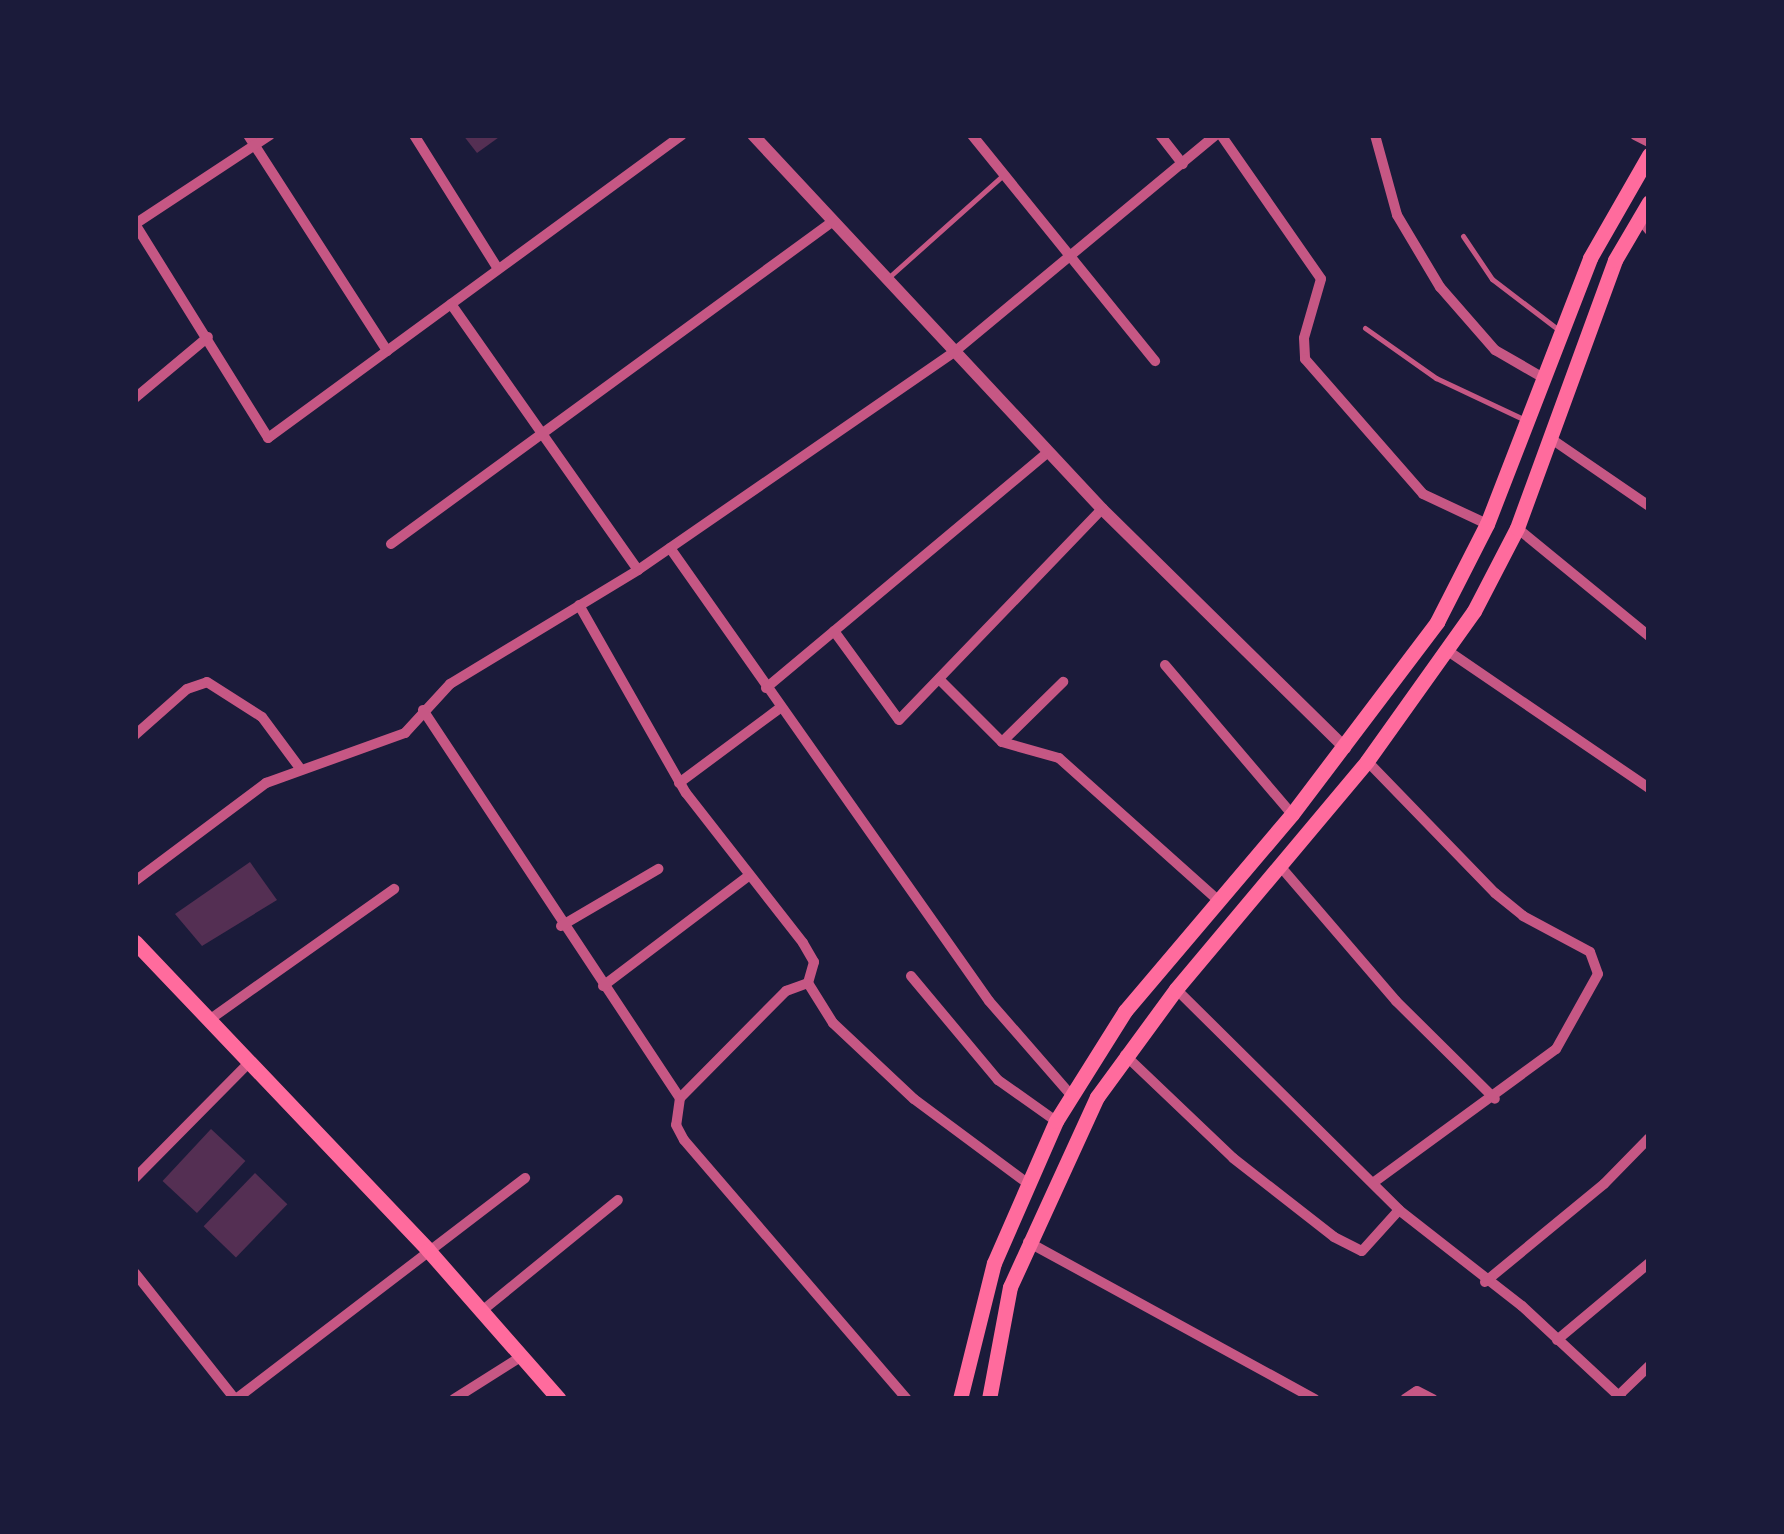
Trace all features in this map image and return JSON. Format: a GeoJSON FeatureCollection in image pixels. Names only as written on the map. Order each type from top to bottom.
{"type":"FeatureCollection","features":[{"type":"Feature","properties":{"kind":"main road"},"geometry":{"type":"LineString","coordinates":[[960,1399],[994,1263],[1056,1121],[1125,1012],[1345,748],[1437,622],[1487,524],[1540,376],[1590,258],[1649,156]]}},
{"type":"Feature","properties":{"kind":"main road"},"geometry":{"type":"LineString","coordinates":[[989,1399],[1010,1287],[1072,1143],[1125,1054],[1366,761],[1448,651],[1517,528],[1598,301],[1644,224],[1649,202]]}},
{"type":"Feature","properties":{"kind":"main road"},"geometry":{"type":"LineString","coordinates":[[135,942],[428,1250],[559,1399]]}},
{"type":"Feature","properties":{"kind":"street"},"geometry":{"type":"LineString","coordinates":[[270,135],[251,140],[135,224],[268,438],[682,135]]}},
{"type":"Feature","properties":{"kind":"street"},"geometry":{"type":"LineString","coordinates":[[414,135],[498,269]]}},
{"type":"Feature","properties":{"kind":"street"},"geometry":{"type":"LineString","coordinates":[[753,135],[953,354],[1102,509],[1345,748]]}},
{"type":"Feature","properties":{"kind":"street"},"geometry":{"type":"LineString","coordinates":[[972,135],[1156,361]]}},
{"type":"Feature","properties":{"kind":"street"},"geometry":{"type":"LineString","coordinates":[[1160,135],[1183,164]]}},
{"type":"Feature","properties":{"kind":"street"},"geometry":{"type":"LineString","coordinates":[[135,881],[266,783],[299,767],[377,748],[405,734],[450,684],[638,570],[953,354],[1219,135],[1322,279],[1304,338],[1305,360],[1423,494],[1487,524]]}},
{"type":"Feature","properties":{"kind":"street"},"geometry":{"type":"LineString","coordinates":[[1375,135],[1397,215],[1440,287],[1495,350],[1540,376]]}},
{"type":"Feature","properties":{"kind":"street"},"geometry":{"type":"LineString","coordinates":[[1634,135],[1649,142]]}},
{"type":"Feature","properties":{"kind":"street"},"geometry":{"type":"LineString","coordinates":[[251,140],[387,351]]}},
{"type":"Feature","properties":{"kind":"street"},"geometry":{"type":"LineString","coordinates":[[391,544],[832,222]]}},
{"type":"Feature","properties":{"kind":"street"},"geometry":{"type":"LineString","coordinates":[[452,304],[638,570]]}},
{"type":"Feature","properties":{"kind":"street"},"geometry":{"type":"LineString","coordinates":[[135,398],[208,338]]}},
{"type":"Feature","properties":{"kind":"street"},"geometry":{"type":"LineString","coordinates":[[1550,438],[1649,506]]}},
{"type":"Feature","properties":{"kind":"street"},"geometry":{"type":"LineString","coordinates":[[766,688],[1048,452]]}},
{"type":"Feature","properties":{"kind":"street"},"geometry":{"type":"LineString","coordinates":[[834,631],[900,720],[1102,509]]}},
{"type":"Feature","properties":{"kind":"street"},"geometry":{"type":"LineString","coordinates":[[1517,528],[1649,636]]}},
{"type":"Feature","properties":{"kind":"street"},"geometry":{"type":"LineString","coordinates":[[670,548],[989,1002],[1071,1095]]}},
{"type":"Feature","properties":{"kind":"street"},"geometry":{"type":"LineString","coordinates":[[579,605],[679,783],[746,878],[814,962],[808,983],[833,1023],[914,1099],[1027,1183]]}},
{"type":"Feature","properties":{"kind":"street"},"geometry":{"type":"LineString","coordinates":[[1448,651],[1649,788]]}},
{"type":"Feature","properties":{"kind":"street"},"geometry":{"type":"LineString","coordinates":[[1165,665],[1292,814]]}},
{"type":"Feature","properties":{"kind":"street"},"geometry":{"type":"LineString","coordinates":[[939,679],[1002,742],[1060,758],[1218,900]]}},
{"type":"Feature","properties":{"kind":"street"},"geometry":{"type":"LineString","coordinates":[[135,735],[187,689],[207,682],[231,692],[262,717],[299,767]]}},
{"type":"Feature","properties":{"kind":"street"},"geometry":{"type":"LineString","coordinates":[[1002,742],[1063,682]]}},
{"type":"Feature","properties":{"kind":"street"},"geometry":{"type":"LineString","coordinates":[[679,783],[780,708]]}},
{"type":"Feature","properties":{"kind":"street"},"geometry":{"type":"LineString","coordinates":[[423,710],[561,926],[680,1098]]}},
{"type":"Feature","properties":{"kind":"street"},"geometry":{"type":"LineString","coordinates":[[1366,761],[1495,893],[1597,961],[1590,998],[1556,1049],[1373,1183]]}},
{"type":"Feature","properties":{"kind":"street"},"geometry":{"type":"LineString","coordinates":[[1280,866],[1396,1001],[1494,1098]]}},
{"type":"Feature","properties":{"kind":"street"},"geometry":{"type":"LineString","coordinates":[[561,926],[658,869]]}},
{"type":"Feature","properties":{"kind":"street"},"geometry":{"type":"LineString","coordinates":[[603,986],[746,878]]}},
{"type":"Feature","properties":{"kind":"street"},"geometry":{"type":"LineString","coordinates":[[209,1020],[394,888]]}},
{"type":"Feature","properties":{"kind":"street"},"geometry":{"type":"LineString","coordinates":[[911,976],[998,1080],[1056,1121]]}},
{"type":"Feature","properties":{"kind":"street"},"geometry":{"type":"LineString","coordinates":[[808,983],[786,991],[680,1098],[676,1125],[684,1140],[907,1399]]}},
{"type":"Feature","properties":{"kind":"street"},"geometry":{"type":"LineString","coordinates":[[1176,990],[1399,1210],[1558,1340],[1620,1397],[1649,1366]]}},
{"type":"Feature","properties":{"kind":"street"},"geometry":{"type":"LineString","coordinates":[[1125,1054],[1233,1158],[1334,1237],[1362,1251],[1399,1210]]}},
{"type":"Feature","properties":{"kind":"street"},"geometry":{"type":"LineString","coordinates":[[135,1178],[249,1064]]}},
{"type":"Feature","properties":{"kind":"street"},"geometry":{"type":"LineString","coordinates":[[1485,1282],[1604,1184],[1649,1138]]}},
{"type":"Feature","properties":{"kind":"street"},"geometry":{"type":"LineString","coordinates":[[135,1273],[236,1399],[525,1178]]}},
{"type":"Feature","properties":{"kind":"street"},"geometry":{"type":"LineString","coordinates":[[483,1310],[618,1200]]}},
{"type":"Feature","properties":{"kind":"street"},"geometry":{"type":"LineString","coordinates":[[1028,1242],[1315,1399]]}},
{"type":"Feature","properties":{"kind":"street"},"geometry":{"type":"LineString","coordinates":[[1558,1340],[1649,1263]]}},
{"type":"Feature","properties":{"kind":"street"},"geometry":{"type":"LineString","coordinates":[[454,1399],[522,1356]]}},
{"type":"Feature","properties":{"kind":"street"},"geometry":{"type":"LineString","coordinates":[[1405,1399],[1417,1391],[1433,1399]]}},
{"type":"Feature","properties":{"kind":"lane"},"geometry":{"type":"LineString","coordinates":[[886,280],[1004,174]]}},
{"type":"Feature","properties":{"kind":"lane"},"geometry":{"type":"LineString","coordinates":[[1463,236],[1492,279],[1558,330]]}},
{"type":"Feature","properties":{"kind":"lane"},"geometry":{"type":"LineString","coordinates":[[1365,328],[1436,378],[1525,420]]}},
{"type":"Feature","properties":{"kind":"building"},"geometry":{"type":"Polygon","coordinates":[[[463,135],[502,135],[477,153],[463,135]]]}},
{"type":"Feature","properties":{"kind":"building"},"geometry":{"type":"Polygon","coordinates":[[[250,862],[277,900],[202,946],[175,914],[250,862]]]}},
{"type":"Feature","properties":{"kind":"building"},"geometry":{"type":"Polygon","coordinates":[[[211,1129],[245,1161],[197,1213],[163,1181],[211,1129]]]}},
{"type":"Feature","properties":{"kind":"building"},"geometry":{"type":"Polygon","coordinates":[[[255,1173],[287,1204],[236,1257],[204,1226],[255,1173]]]}}]}
